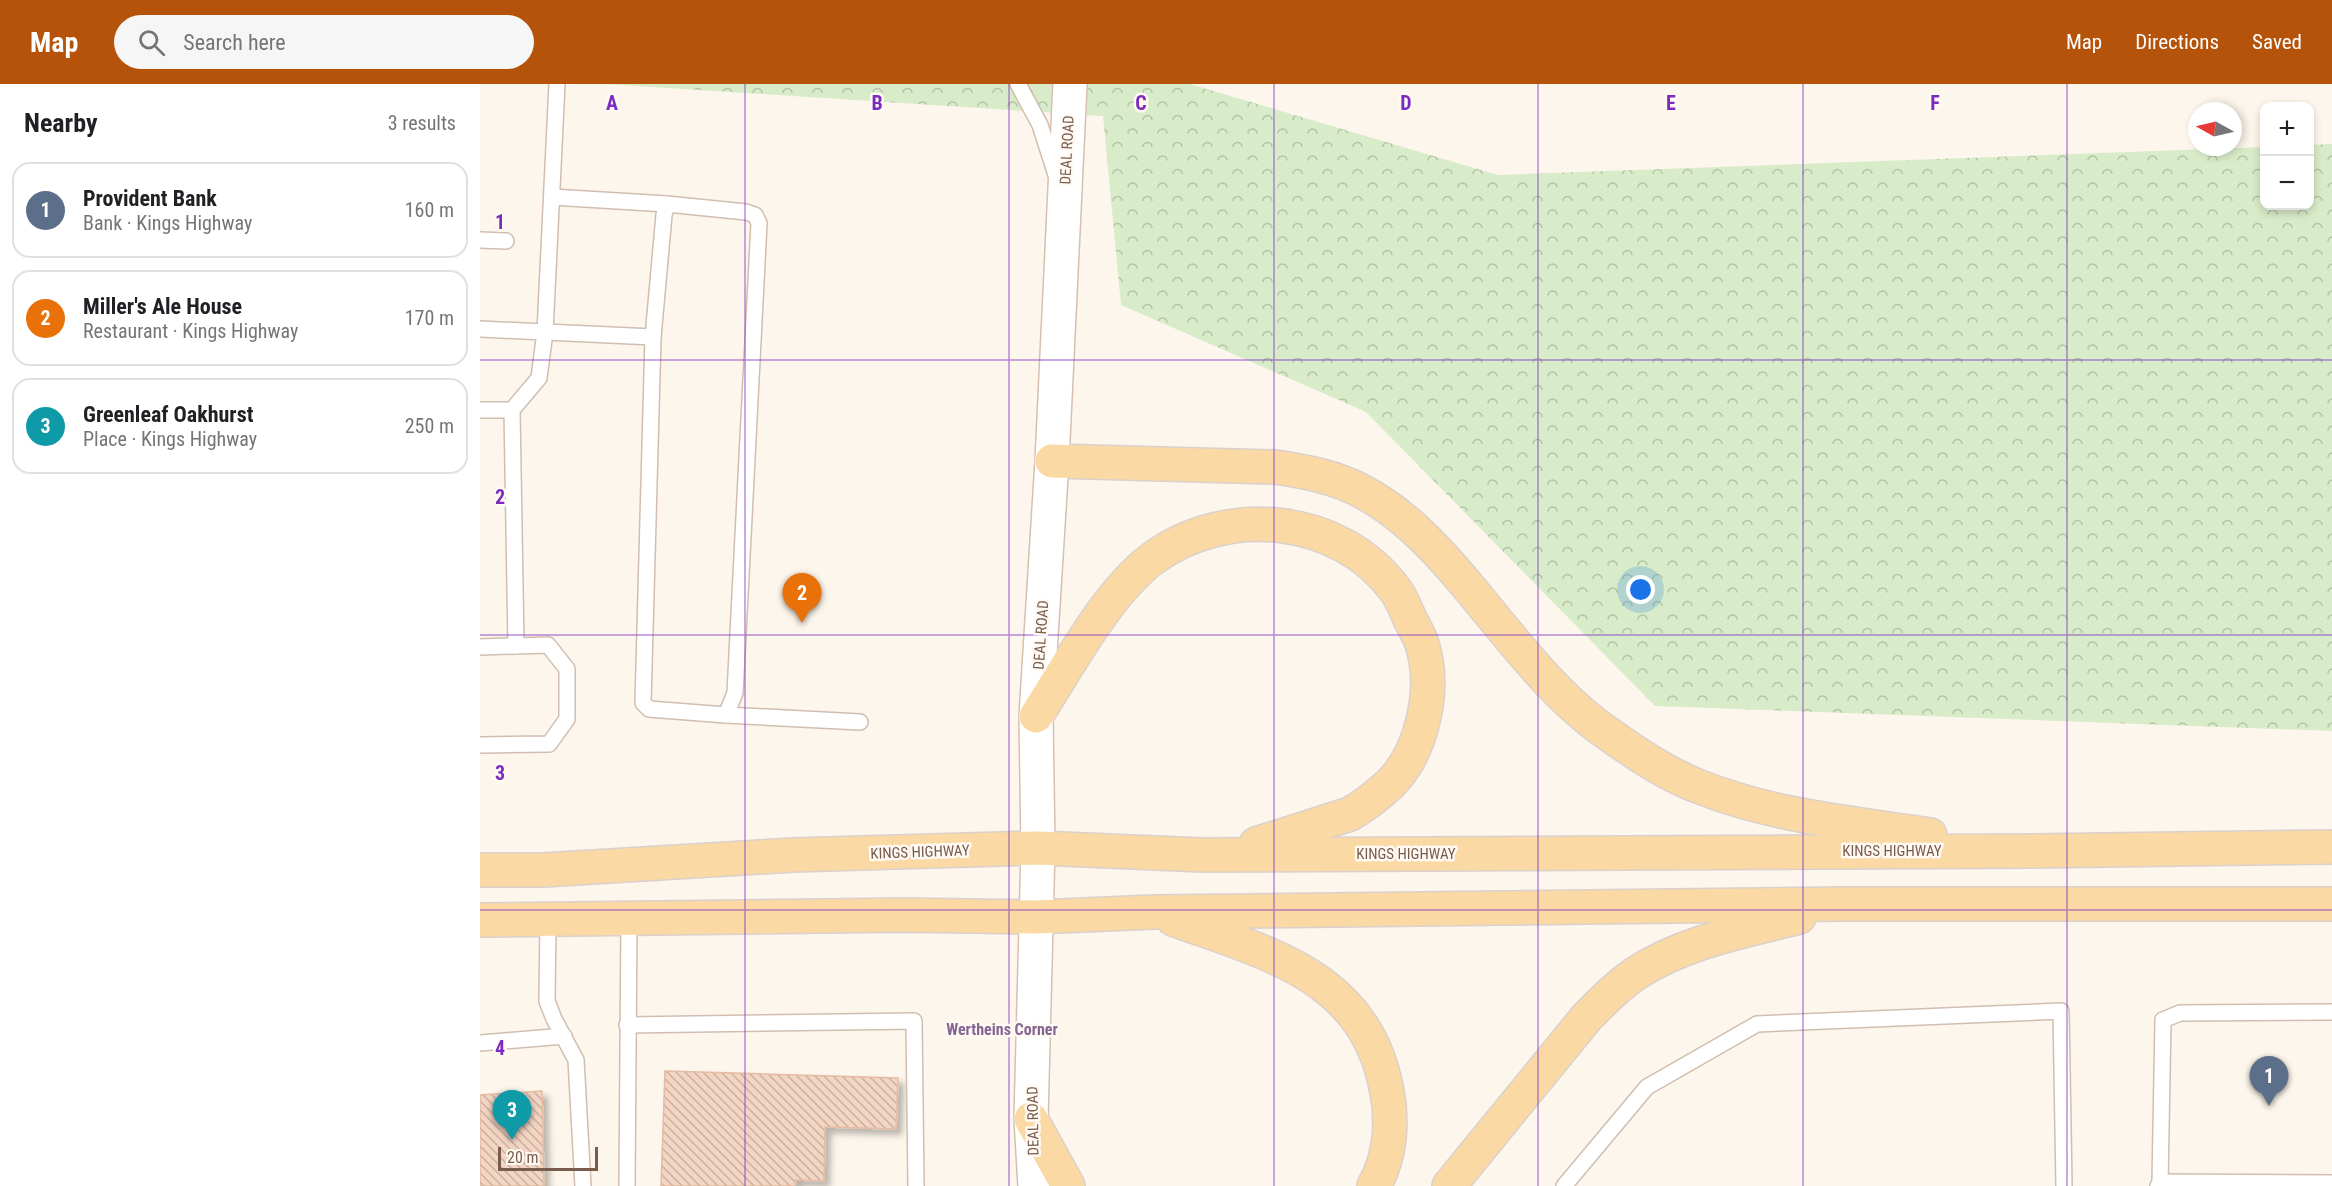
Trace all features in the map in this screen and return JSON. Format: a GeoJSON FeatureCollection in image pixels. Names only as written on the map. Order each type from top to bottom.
{"type":"FeatureCollection","features":[{"type":"Feature","properties":{"kind":"main road"},"geometry":{"type":"LineString","coordinates":[[1052,461],[1276,467],[1310,472],[1343,482],[1381,503],[1417,531],[1440,554],[1549,681],[1574,706],[1608,735],[1666,771],[1699,787],[1768,809],[2032,851]]}},
{"type":"Feature","properties":{"kind":"main road"},"geometry":{"type":"LineString","coordinates":[[1036,716],[1097,622],[1131,578],[1171,547],[1201,533],[1241,524],[1274,524],[1318,533],[1339,542],[1368,561],[1397,591],[1422,643],[1427,667],[1426,706],[1420,733],[1404,766],[1390,783],[1350,814],[1270,841],[1203,855]]}},
{"type":"Feature","properties":{"kind":"main road","name":"KINGS HIGHWAY"},"geometry":{"type":"LineString","coordinates":[[480,870],[543,870],[793,855],[1038,848],[1203,855],[2032,851],[2332,847]]}},
{"type":"Feature","properties":{"kind":"main road"},"geometry":{"type":"LineString","coordinates":[[1449,1186],[1587,1017],[1612,991],[1634,974],[1656,961],[1707,941],[1844,904]]}},
{"type":"Feature","properties":{"kind":"main road"},"geometry":{"type":"LineString","coordinates":[[480,920],[904,915],[1036,917],[1155,912],[1844,904],[2332,904]]}},
{"type":"Feature","properties":{"kind":"main road"},"geometry":{"type":"LineString","coordinates":[[1155,912],[1278,958],[1319,981],[1345,1004],[1364,1028],[1375,1049],[1384,1070],[1391,1111],[1388,1145],[1374,1186]]}},
{"type":"Feature","properties":{"kind":"main road"},"geometry":{"type":"LineString","coordinates":[[1031,1119],[1068,1186]]}},
{"type":"Feature","properties":{"kind":"street","name":"DEAL ROAD"},"geometry":{"type":"LineString","coordinates":[[1035,1186],[1031,1119],[1038,848],[1036,716],[1052,461],[1070,84]]}},
{"type":"Feature","properties":{"kind":"lane"},"geometry":{"type":"LineString","coordinates":[[516,646],[512,410],[539,378],[545,332],[557,84]]}},
{"type":"Feature","properties":{"kind":"lane"},"geometry":{"type":"LineString","coordinates":[[1017,84],[1040,125],[1065,200]]}},
{"type":"Feature","properties":{"kind":"lane"},"geometry":{"type":"LineString","coordinates":[[552,197],[667,204],[746,212],[755,215],[759,223],[735,693],[726,715]]}},
{"type":"Feature","properties":{"kind":"lane"},"geometry":{"type":"LineString","coordinates":[[667,204],[664,215],[653,337],[643,703],[649,709],[860,722]]}},
{"type":"Feature","properties":{"kind":"lane"},"geometry":{"type":"LineString","coordinates":[[480,240],[506,241]]}},
{"type":"Feature","properties":{"kind":"lane"},"geometry":{"type":"LineString","coordinates":[[480,329],[653,337]]}},
{"type":"Feature","properties":{"kind":"lane"},"geometry":{"type":"LineString","coordinates":[[480,410],[512,410]]}},
{"type":"Feature","properties":{"kind":"lane"},"geometry":{"type":"LineString","coordinates":[[480,647],[548,645],[567,669],[567,719],[549,744],[480,745]]}},
{"type":"Feature","properties":{"kind":"lane"},"geometry":{"type":"LineString","coordinates":[[627,1186],[629,918]]}},
{"type":"Feature","properties":{"kind":"lane"},"geometry":{"type":"LineString","coordinates":[[548,919],[547,1001],[576,1060],[583,1186]]}},
{"type":"Feature","properties":{"kind":"lane"},"geometry":{"type":"LineString","coordinates":[[1564,1186],[1647,1087],[1757,1024],[2061,1011],[2064,1186]]}},
{"type":"Feature","properties":{"kind":"lane"},"geometry":{"type":"LineString","coordinates":[[2332,1012],[2180,1013],[2163,1020],[2159,1184],[2332,1183]]}},
{"type":"Feature","properties":{"kind":"lane"},"geometry":{"type":"LineString","coordinates":[[627,1025],[914,1021],[916,1186]]}},
{"type":"Feature","properties":{"kind":"lane"},"geometry":{"type":"LineString","coordinates":[[480,1043],[564,1036]]}},
{"type":"Feature","properties":{"kind":"green space"},"geometry":{"type":"Polygon","coordinates":[[[606,84],[1190,84],[1498,175],[2188,150],[2188,156],[2242,156],[2242,148],[2260,147],[2260,210],[2314,210],[2314,145],[2332,144],[2332,731],[1655,706],[1366,412],[1121,305],[1103,116],[606,84]]]}},
{"type":"Feature","properties":{"kind":"building"},"geometry":{"type":"Polygon","coordinates":[[[665,1071],[898,1078],[896,1129],[825,1127],[824,1181],[796,1180],[795,1186],[661,1186],[665,1071]]]}},
{"type":"Feature","properties":{"kind":"building"},"geometry":{"type":"Polygon","coordinates":[[[542,1091],[544,1186],[480,1186],[480,1095],[542,1091]]]}},
{"type":"Feature","properties":{"kind":"place","name":"Miller's Ale House"},"geometry":{"type":"Point","coordinates":[802,623]}},
{"type":"Feature","properties":{"kind":"place","name":"Provident Bank"},"geometry":{"type":"Point","coordinates":[2269,1106]}},
{"type":"Feature","properties":{"kind":"place","name":"Greenleaf Oakhurst"},"geometry":{"type":"Point","coordinates":[512,1140]}},
{"type":"Feature","properties":{"kind":"district","name":"Wertheins Corner"},"geometry":{"type":"Point","coordinates":[1002,1029]}}]}
